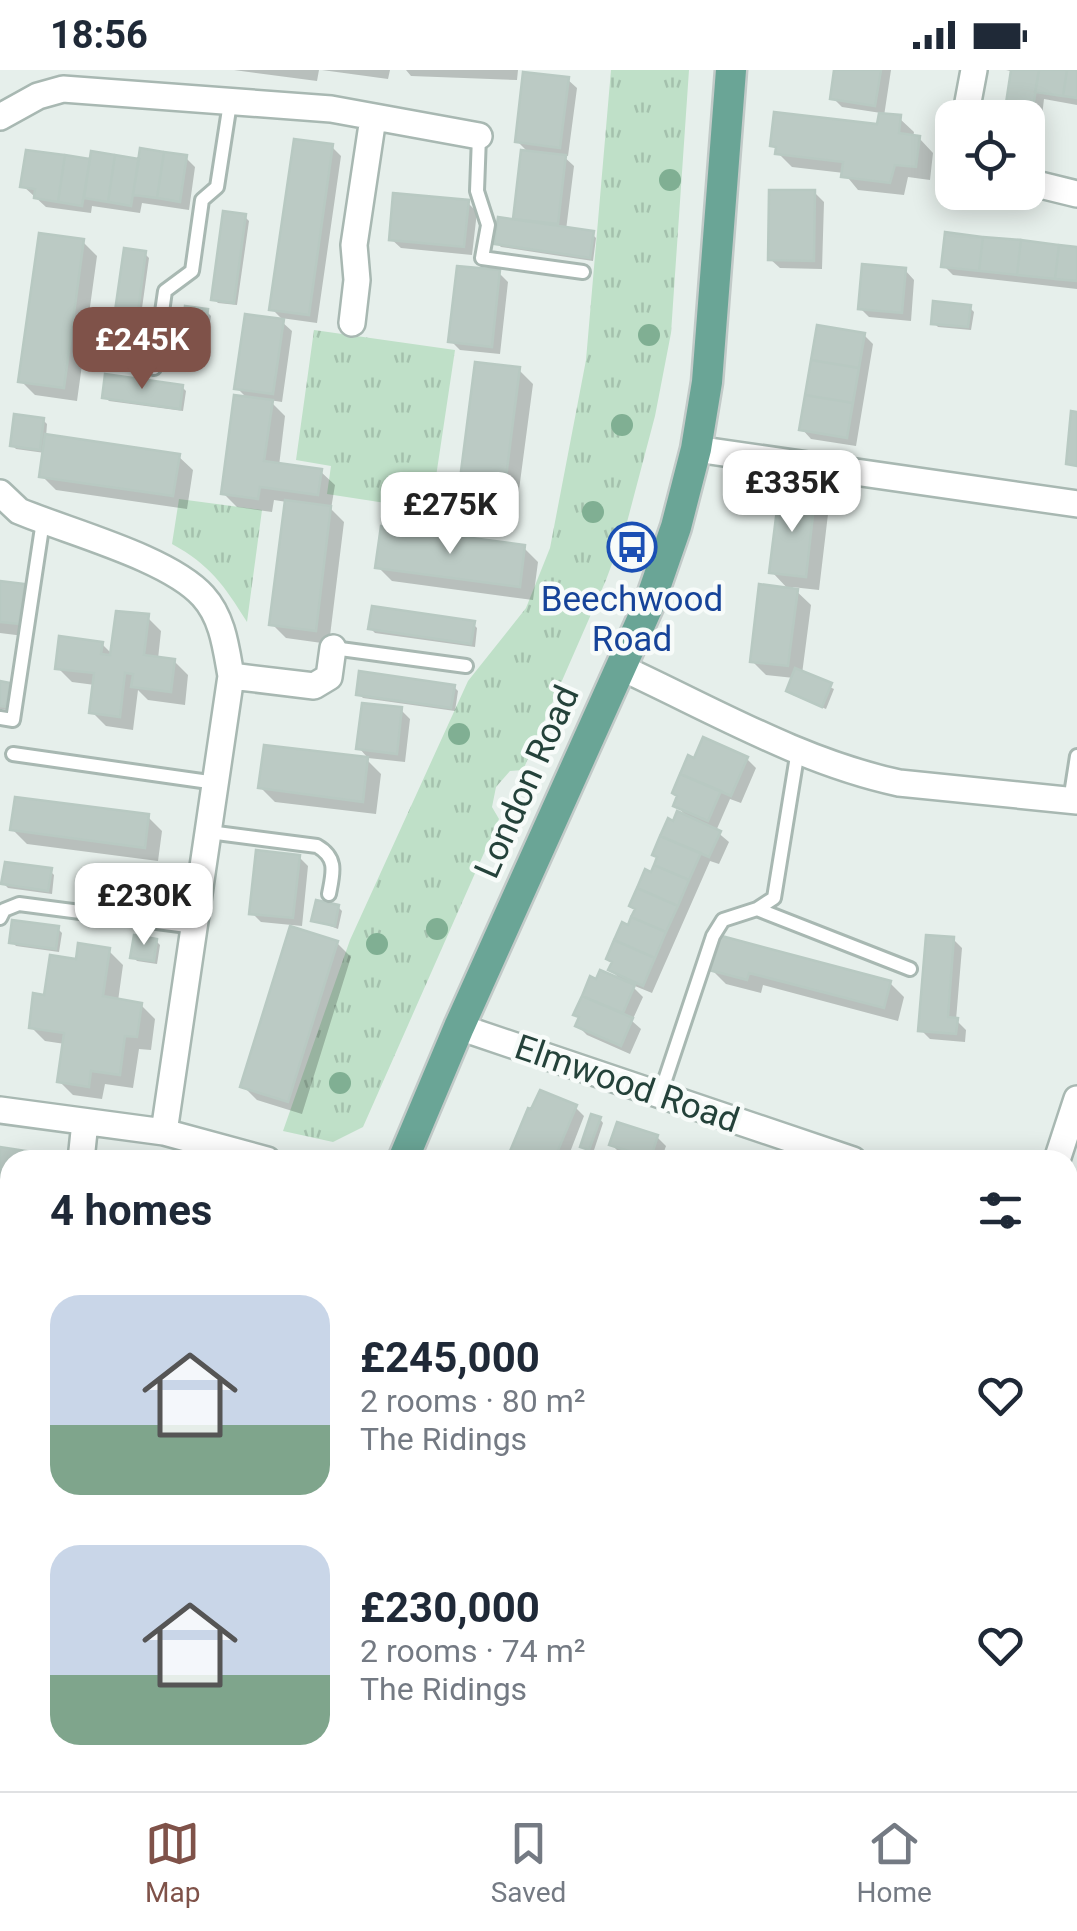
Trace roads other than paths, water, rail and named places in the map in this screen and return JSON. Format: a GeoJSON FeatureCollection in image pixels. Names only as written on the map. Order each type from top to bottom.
{"type":"FeatureCollection","features":[{"type":"Feature","properties":{"kind":"main road","name":"London Road"},"geometry":{"type":"LineString","coordinates":[[407,1150],[650,602],[696,449],[707,382],[731,70]]}},
{"type":"Feature","properties":{"kind":"street"},"geometry":{"type":"LineString","coordinates":[[969,100],[974,70]]}},
{"type":"Feature","properties":{"kind":"street"},"geometry":{"type":"LineString","coordinates":[[0,116],[63,88],[331,109],[479,136]]}},
{"type":"Feature","properties":{"kind":"street"},"geometry":{"type":"LineString","coordinates":[[352,323],[357,280],[354,245],[373,118]]}},
{"type":"Feature","properties":{"kind":"street"},"geometry":{"type":"LineString","coordinates":[[1045,186],[1077,194]]}},
{"type":"Feature","properties":{"kind":"street"},"geometry":{"type":"LineString","coordinates":[[696,449],[1077,504]]}},
{"type":"Feature","properties":{"kind":"street"},"geometry":{"type":"LineString","coordinates":[[0,493],[19,510],[176,572],[205,598],[224,633],[231,676],[164,1132]]}},
{"type":"Feature","properties":{"kind":"street"},"geometry":{"type":"LineString","coordinates":[[231,676],[314,686],[329,678],[333,648]]}},
{"type":"Feature","properties":{"kind":"street"},"geometry":{"type":"LineString","coordinates":[[620,667],[798,750],[870,777],[1074,801]]}},
{"type":"Feature","properties":{"kind":"street","name":"Elmwood Road"},"geometry":{"type":"LineString","coordinates":[[459,1027],[823,1150]]}},
{"type":"Feature","properties":{"kind":"street"},"geometry":{"type":"LineString","coordinates":[[1060,1150],[1077,1098]]}},
{"type":"Feature","properties":{"kind":"street"},"geometry":{"type":"LineString","coordinates":[[0,1110],[164,1132],[230,1150]]}},
{"type":"Feature","properties":{"kind":"street"},"geometry":{"type":"LineString","coordinates":[[82,1150],[86,1122]]}},
{"type":"Feature","properties":{"kind":"lane"},"geometry":{"type":"LineString","coordinates":[[154,368],[165,291],[192,272],[202,200],[217,187],[230,103]]}},
{"type":"Feature","properties":{"kind":"lane"},"geometry":{"type":"LineString","coordinates":[[479,136],[477,191],[488,225],[482,258],[583,272]]}},
{"type":"Feature","properties":{"kind":"lane"},"geometry":{"type":"LineString","coordinates":[[0,718],[13,720],[44,521]]}},
{"type":"Feature","properties":{"kind":"lane"},"geometry":{"type":"LineString","coordinates":[[333,648],[466,666]]}},
{"type":"Feature","properties":{"kind":"lane"},"geometry":{"type":"LineString","coordinates":[[660,1094],[714,936],[724,920],[757,909],[774,898],[798,750]]}},
{"type":"Feature","properties":{"kind":"lane"},"geometry":{"type":"LineString","coordinates":[[13,754],[216,783]]}},
{"type":"Feature","properties":{"kind":"lane"},"geometry":{"type":"LineString","coordinates":[[1074,801],[1077,756]]}},
{"type":"Feature","properties":{"kind":"lane"},"geometry":{"type":"LineString","coordinates":[[209,832],[317,846],[328,852],[334,864],[330,894]]}},
{"type":"Feature","properties":{"kind":"lane"},"geometry":{"type":"LineString","coordinates":[[0,918],[4,910],[19,904],[196,927]]}},
{"type":"Feature","properties":{"kind":"lane"},"geometry":{"type":"LineString","coordinates":[[757,909],[910,969]]}},
{"type":"Feature","properties":{"kind":"place","name":"Beechwood Road"},"geometry":{"type":"Point","coordinates":[632,547]}}]}
